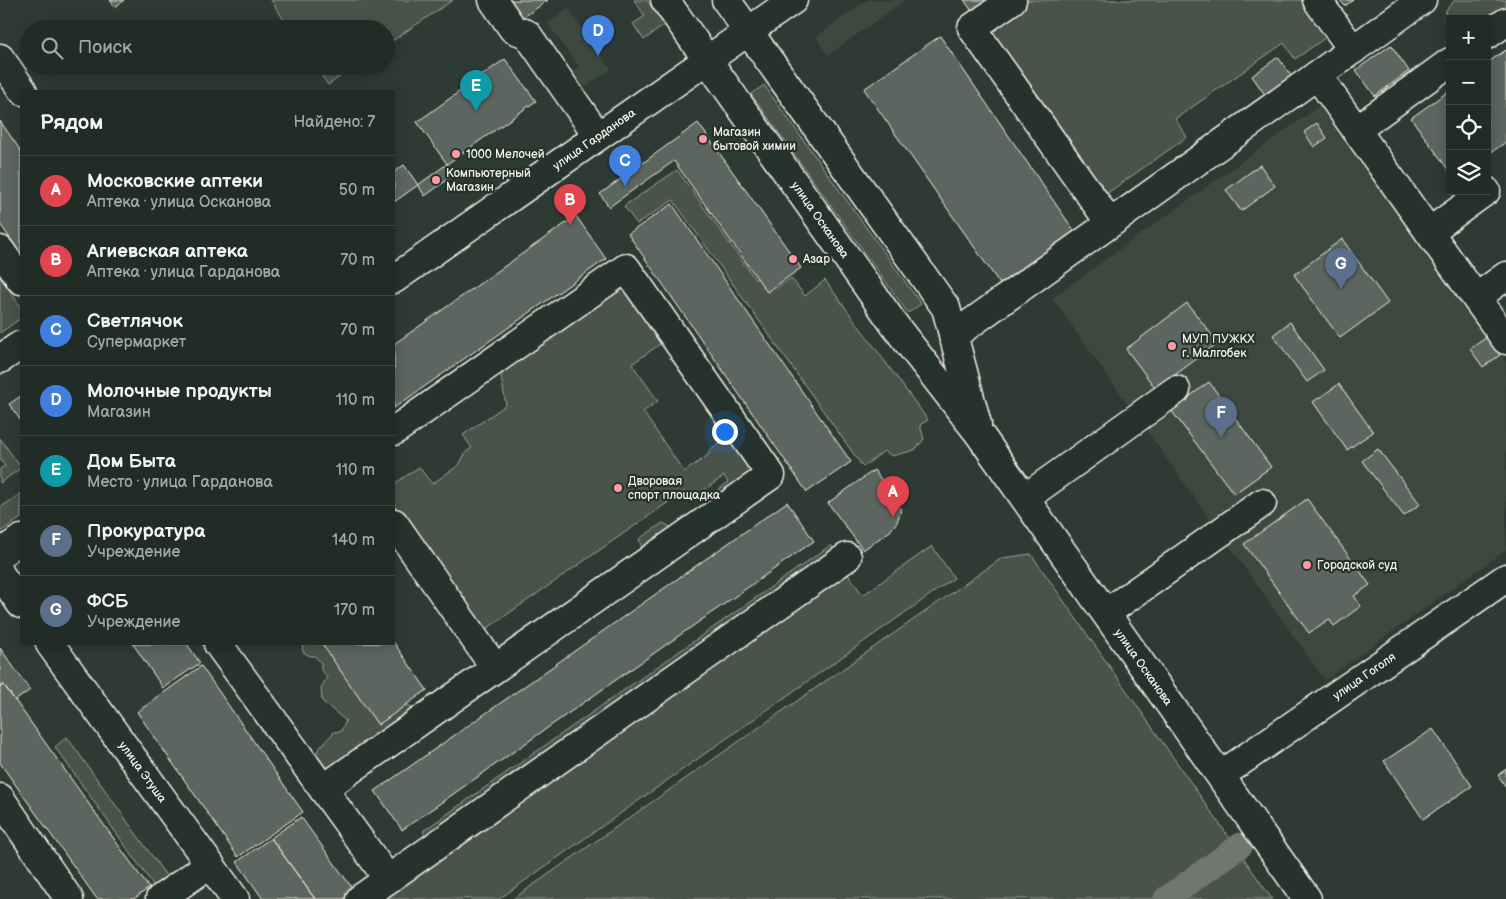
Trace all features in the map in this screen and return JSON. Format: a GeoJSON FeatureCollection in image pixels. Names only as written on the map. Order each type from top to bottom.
{"type":"FeatureCollection","features":[{"type":"Feature","properties":{"kind":"street"},"geometry":{"type":"LineString","coordinates":[[493,0],[513,29],[527,34],[598,136]]}},
{"type":"Feature","properties":{"kind":"street","name":"улица Осканова"},"geometry":{"type":"LineString","coordinates":[[665,0],[896,327],[980,435],[1025,498],[1307,899]]}},
{"type":"Feature","properties":{"kind":"street","name":"улица Осканова"},"geometry":{"type":"LineString","coordinates":[[726,0],[946,308],[980,435]]}},
{"type":"Feature","properties":{"kind":"street","name":"улица Гарданова"},"geometry":{"type":"LineString","coordinates":[[395,278],[793,0]]}},
{"type":"Feature","properties":{"kind":"street"},"geometry":{"type":"LineString","coordinates":[[1012,0],[972,28],[1110,223]]}},
{"type":"Feature","properties":{"kind":"street"},"geometry":{"type":"LineString","coordinates":[[1317,0],[1353,50]]}},
{"type":"Feature","properties":{"kind":"street"},"geometry":{"type":"LineString","coordinates":[[953,336],[1422,0]]}},
{"type":"Feature","properties":{"kind":"street"},"geometry":{"type":"LineString","coordinates":[[1491,32],[1506,22]]}},
{"type":"Feature","properties":{"kind":"street"},"geometry":{"type":"LineString","coordinates":[[0,58],[22,90]]}},
{"type":"Feature","properties":{"kind":"street"},"geometry":{"type":"LineString","coordinates":[[1356,130],[1446,65]]}},
{"type":"Feature","properties":{"kind":"street"},"geometry":{"type":"LineString","coordinates":[[1317,76],[1506,340]]}},
{"type":"Feature","properties":{"kind":"street"},"geometry":{"type":"LineString","coordinates":[[1491,188],[1506,177]]}},
{"type":"Feature","properties":{"kind":"street"},"geometry":{"type":"LineString","coordinates":[[1429,232],[1481,195]]}},
{"type":"Feature","properties":{"kind":"street"},"geometry":{"type":"LineString","coordinates":[[0,250],[20,279]]}},
{"type":"Feature","properties":{"kind":"street"},"geometry":{"type":"LineString","coordinates":[[323,789],[771,475],[626,268],[395,430]]}},
{"type":"Feature","properties":{"kind":"street"},"geometry":{"type":"LineString","coordinates":[[1476,298],[1506,276]]}},
{"type":"Feature","properties":{"kind":"street"},"geometry":{"type":"LineString","coordinates":[[0,359],[20,346]]}},
{"type":"Feature","properties":{"kind":"street"},"geometry":{"type":"LineString","coordinates":[[1025,498],[1176,390]]}},
{"type":"Feature","properties":{"kind":"street"},"geometry":{"type":"LineString","coordinates":[[1106,613],[1262,504]]}},
{"type":"Feature","properties":{"kind":"street"},"geometry":{"type":"LineString","coordinates":[[395,524],[495,668]]}},
{"type":"Feature","properties":{"kind":"street"},"geometry":{"type":"LineString","coordinates":[[0,554],[20,540]]}},
{"type":"Feature","properties":{"kind":"street"},"geometry":{"type":"LineString","coordinates":[[360,899],[847,557]]}},
{"type":"Feature","properties":{"kind":"street"},"geometry":{"type":"LineString","coordinates":[[0,574],[20,603]]}},
{"type":"Feature","properties":{"kind":"street","name":"улица Гоголя"},"geometry":{"type":"LineString","coordinates":[[1221,775],[1506,578]]}},
{"type":"Feature","properties":{"kind":"street","name":"улица Этуша"},"geometry":{"type":"LineString","coordinates":[[51,645],[236,899]]}},
{"type":"Feature","properties":{"kind":"street"},"geometry":{"type":"LineString","coordinates":[[219,645],[388,879]]}},
{"type":"Feature","properties":{"kind":"street"},"geometry":{"type":"LineString","coordinates":[[0,798],[69,899]]}},
{"type":"Feature","properties":{"kind":"street"},"geometry":{"type":"LineString","coordinates":[[160,899],[210,864]]}},
{"type":"Feature","properties":{"kind":"shaded area"},"geometry":{"type":"Polygon","coordinates":[[[271,0],[453,0],[395,39],[395,20],[284,20],[271,0]]]}},
{"type":"Feature","properties":{"kind":"shaded area"},"geometry":{"type":"Polygon","coordinates":[[[634,0],[647,0],[664,25],[644,40],[633,24],[645,16],[634,0]]]}},
{"type":"Feature","properties":{"kind":"shaded area"},"geometry":{"type":"Polygon","coordinates":[[[867,0],[905,0],[828,55],[816,37],[867,0]]]}},
{"type":"Feature","properties":{"kind":"shaded area"},"geometry":{"type":"Polygon","coordinates":[[[1021,0],[1309,0],[1332,33],[1295,59],[1284,43],[1175,119],[1187,137],[1099,199],[980,29],[1021,0]]]}},
{"type":"Feature","properties":{"kind":"shaded area"},"geometry":{"type":"Polygon","coordinates":[[[1455,0],[1506,0],[1506,36],[1491,23],[1491,15],[1446,15],[1446,18],[1445,17],[1446,10],[1455,0]]]}},
{"type":"Feature","properties":{"kind":"shaded area"},"geometry":{"type":"Polygon","coordinates":[[[568,9],[611,69],[572,97],[561,81],[579,67],[548,24],[568,9]]]}},
{"type":"Feature","properties":{"kind":"shaded area"},"geometry":{"type":"Polygon","coordinates":[[[321,75],[342,75],[328,85],[321,75]]]}},
{"type":"Feature","properties":{"kind":"shaded area"},"geometry":{"type":"Polygon","coordinates":[[[764,85],[921,304],[908,313],[751,94],[764,85]]]}},
{"type":"Feature","properties":{"kind":"shaded area"},"geometry":{"type":"Polygon","coordinates":[[[1322,104],[1506,362],[1506,550],[1325,680],[1052,298],[1322,104]]]}},
{"type":"Feature","properties":{"kind":"shaded area"},"geometry":{"type":"Polygon","coordinates":[[[677,170],[755,279],[763,277],[776,288],[791,278],[805,296],[825,280],[928,420],[920,425],[924,439],[915,450],[892,456],[884,451],[863,467],[673,200],[637,224],[624,206],[677,170]]]}},
{"type":"Feature","properties":{"kind":"shaded area"},"geometry":{"type":"Polygon","coordinates":[[[0,277],[20,306],[20,319],[0,333],[0,277]]]}},
{"type":"Feature","properties":{"kind":"shaded area"},"geometry":{"type":"Polygon","coordinates":[[[622,284],[663,342],[632,364],[658,401],[643,412],[684,472],[707,456],[712,448],[736,434],[757,472],[719,502],[716,492],[728,482],[724,476],[697,495],[683,492],[482,632],[395,507],[395,483],[419,467],[432,484],[459,465],[466,452],[472,448],[463,435],[506,405],[501,377],[507,365],[622,284]]]}},
{"type":"Feature","properties":{"kind":"shaded area"},"geometry":{"type":"Polygon","coordinates":[[[0,438],[20,469],[0,483],[0,469],[5,466],[0,459],[0,438]]]}},
{"type":"Feature","properties":{"kind":"shaded area"},"geometry":{"type":"Polygon","coordinates":[[[20,494],[20,519],[0,532],[0,508],[20,494]]]}},
{"type":"Feature","properties":{"kind":"shaded area"},"geometry":{"type":"Polygon","coordinates":[[[663,523],[676,530],[643,550],[639,539],[663,523]]]}},
{"type":"Feature","properties":{"kind":"shaded area"},"geometry":{"type":"Polygon","coordinates":[[[831,545],[837,554],[429,840],[423,831],[831,545]]]}},
{"type":"Feature","properties":{"kind":"shaded area"},"geometry":{"type":"Polygon","coordinates":[[[932,546],[954,578],[499,899],[383,899],[844,569],[863,595],[932,546]]]}},
{"type":"Feature","properties":{"kind":"shaded area"},"geometry":{"type":"Polygon","coordinates":[[[1031,554],[1272,899],[513,899],[1002,558],[1031,554]]]}},
{"type":"Feature","properties":{"kind":"shaded area"},"geometry":{"type":"Polygon","coordinates":[[[302,645],[338,645],[373,693],[410,706],[413,712],[331,776],[319,758],[317,751],[334,732],[341,731],[346,721],[322,701],[321,688],[327,677],[321,670],[321,663],[315,656],[310,656],[303,652],[302,645]]]}},
{"type":"Feature","properties":{"kind":"shaded area"},"geometry":{"type":"Polygon","coordinates":[[[67,737],[167,877],[154,886],[55,747],[67,737]]]}},
{"type":"Feature","properties":{"kind":"building"},"geometry":{"type":"Polygon","coordinates":[[[110,0],[124,0],[115,7],[110,0]]]}},
{"type":"Feature","properties":{"kind":"building"},"geometry":{"type":"Polygon","coordinates":[[[502,0],[548,0],[517,22],[502,0]]]}},
{"type":"Feature","properties":{"kind":"building"},"geometry":{"type":"Polygon","coordinates":[[[964,0],[987,0],[972,11],[964,0]]]}},
{"type":"Feature","properties":{"kind":"building"},"geometry":{"type":"Polygon","coordinates":[[[1340,0],[1353,0],[1345,6],[1340,0]]]}},
{"type":"Feature","properties":{"kind":"building"},"geometry":{"type":"Polygon","coordinates":[[[940,36],[1075,232],[1000,284],[864,89],[940,36]]]}},
{"type":"Feature","properties":{"kind":"building"},"geometry":{"type":"Polygon","coordinates":[[[1391,45],[1409,71],[1375,96],[1356,70],[1391,45]]]}},
{"type":"Feature","properties":{"kind":"building"},"geometry":{"type":"Polygon","coordinates":[[[1506,50],[1506,142],[1491,152],[1491,105],[1491,60],[1506,50]]]}},
{"type":"Feature","properties":{"kind":"building"},"geometry":{"type":"Polygon","coordinates":[[[1278,57],[1296,83],[1270,102],[1252,76],[1278,57]]]}},
{"type":"Feature","properties":{"kind":"building"},"geometry":{"type":"Polygon","coordinates":[[[505,59],[536,101],[447,164],[417,122],[505,59]]]}},
{"type":"Feature","properties":{"kind":"building"},"geometry":{"type":"Polygon","coordinates":[[[1446,93],[1446,166],[1411,118],[1446,93]]]}},
{"type":"Feature","properties":{"kind":"building"},"geometry":{"type":"Polygon","coordinates":[[[0,121],[20,150],[20,253],[0,224],[0,121]]]}},
{"type":"Feature","properties":{"kind":"building"},"geometry":{"type":"Polygon","coordinates":[[[698,123],[801,268],[767,292],[674,161],[609,207],[600,194],[698,123]]]}},
{"type":"Feature","properties":{"kind":"building"},"geometry":{"type":"Polygon","coordinates":[[[1317,123],[1327,138],[1314,147],[1304,132],[1317,123]]]}},
{"type":"Feature","properties":{"kind":"building","name":"Компьютерный Магазин"},"geometry":{"type":"Polygon","coordinates":[[[447,164],[455,174],[425,196],[418,185],[447,164]]]}},
{"type":"Feature","properties":{"kind":"building"},"geometry":{"type":"Polygon","coordinates":[[[404,165],[418,185],[395,201],[395,171],[404,165]]]}},
{"type":"Feature","properties":{"kind":"building"},"geometry":{"type":"Polygon","coordinates":[[[1260,165],[1275,186],[1241,211],[1226,190],[1260,165]]]}},
{"type":"Feature","properties":{"kind":"building"},"geometry":{"type":"Polygon","coordinates":[[[672,204],[851,462],[807,492],[628,234],[672,204]]]}},
{"type":"Feature","properties":{"kind":"building"},"geometry":{"type":"Polygon","coordinates":[[[576,216],[606,259],[395,407],[395,343],[576,216]]]}},
{"type":"Feature","properties":{"kind":"building"},"geometry":{"type":"Polygon","coordinates":[[[1342,239],[1388,303],[1340,338],[1294,275],[1342,239]]]}},
{"type":"Feature","properties":{"kind":"building","name":"МУП ПУЖКХ г. Малгобек"},"geometry":{"type":"Polygon","coordinates":[[[1187,303],[1218,343],[1156,389],[1126,349],[1187,303]]]}},
{"type":"Feature","properties":{"kind":"building"},"geometry":{"type":"Polygon","coordinates":[[[1290,322],[1324,370],[1307,382],[1273,335],[1290,322]]]}},
{"type":"Feature","properties":{"kind":"building"},"geometry":{"type":"Polygon","coordinates":[[[1487,337],[1500,355],[1483,367],[1470,349],[1487,337]]]}},
{"type":"Feature","properties":{"kind":"building"},"geometry":{"type":"Polygon","coordinates":[[[1209,382],[1271,467],[1234,494],[1171,410],[1209,382]]]}},
{"type":"Feature","properties":{"kind":"building"},"geometry":{"type":"Polygon","coordinates":[[[1339,384],[1373,432],[1347,450],[1313,402],[1339,384]]]}},
{"type":"Feature","properties":{"kind":"building"},"geometry":{"type":"Polygon","coordinates":[[[20,397],[20,420],[9,404],[20,397]]]}},
{"type":"Feature","properties":{"kind":"building"},"geometry":{"type":"Polygon","coordinates":[[[1378,449],[1420,504],[1404,516],[1362,461],[1378,449]]]}},
{"type":"Feature","properties":{"kind":"building"},"geometry":{"type":"Polygon","coordinates":[[[874,470],[895,498],[901,510],[897,522],[890,531],[863,550],[828,503],[874,470]]]}},
{"type":"Feature","properties":{"kind":"building","name":"Городской суд"},"geometry":{"type":"Polygon","coordinates":[[[1307,499],[1370,585],[1354,596],[1361,606],[1334,626],[1329,619],[1309,633],[1244,544],[1307,499]]]}},
{"type":"Feature","properties":{"kind":"building"},"geometry":{"type":"Polygon","coordinates":[[[787,502],[814,541],[402,830],[375,791],[787,502]]]}},
{"type":"Feature","properties":{"kind":"building"},"geometry":{"type":"Polygon","coordinates":[[[395,644],[427,690],[378,725],[323,645],[395,644]]]}},
{"type":"Feature","properties":{"kind":"building"},"geometry":{"type":"Polygon","coordinates":[[[134,645],[188,645],[200,663],[163,688],[134,645]]]}},
{"type":"Feature","properties":{"kind":"building"},"geometry":{"type":"Polygon","coordinates":[[[0,648],[30,690],[15,701],[4,685],[0,687],[0,648]]]}},
{"type":"Feature","properties":{"kind":"building"},"geometry":{"type":"Polygon","coordinates":[[[201,666],[303,812],[238,857],[137,712],[201,666]]]}},
{"type":"Feature","properties":{"kind":"building"},"geometry":{"type":"Polygon","coordinates":[[[4,685],[149,888],[134,899],[97,899],[0,763],[0,687],[4,685]]]}},
{"type":"Feature","properties":{"kind":"building"},"geometry":{"type":"Polygon","coordinates":[[[1433,729],[1472,786],[1423,819],[1384,761],[1433,729]]]}},
{"type":"Feature","properties":{"kind":"building"},"geometry":{"type":"Polygon","coordinates":[[[1506,769],[1506,787],[1498,775],[1506,769]]]}},
{"type":"Feature","properties":{"kind":"building"},"geometry":{"type":"Polygon","coordinates":[[[301,817],[355,892],[346,899],[315,899],[271,838],[301,817]]]}},
{"type":"Feature","properties":{"kind":"building"},"geometry":{"type":"Polygon","coordinates":[[[271,838],[315,899],[263,899],[237,862],[271,838]]]}},
{"type":"Feature","properties":{"kind":"waterway"},"geometry":{"type":"LineString","coordinates":[[1166,899],[1241,845]]}},
{"type":"Feature","properties":{"kind":"place","name":"Молочные продукты"},"geometry":{"type":"Point","coordinates":[598,56]}},
{"type":"Feature","properties":{"kind":"place","name":"Дом Быта"},"geometry":{"type":"Point","coordinates":[476,111]}},
{"type":"Feature","properties":{"kind":"place","name":"Магазин бытовой химии"},"geometry":{"type":"Point","coordinates":[703,139]}},
{"type":"Feature","properties":{"kind":"place","name":"1000 Мелочей"},"geometry":{"type":"Point","coordinates":[456,154]}},
{"type":"Feature","properties":{"kind":"place","name":"Компьютерный Магазин"},"geometry":{"type":"Point","coordinates":[436,180]}},
{"type":"Feature","properties":{"kind":"place","name":"Светлячок"},"geometry":{"type":"Point","coordinates":[625,186]}},
{"type":"Feature","properties":{"kind":"place","name":"Агиевская аптека"},"geometry":{"type":"Point","coordinates":[570,225]}},
{"type":"Feature","properties":{"kind":"place","name":"Азар"},"geometry":{"type":"Point","coordinates":[793,259]}},
{"type":"Feature","properties":{"kind":"place","name":"ФСБ"},"geometry":{"type":"Point","coordinates":[1341,289]}},
{"type":"Feature","properties":{"kind":"place","name":"МУП ПУЖКХ г. Малгобек"},"geometry":{"type":"Point","coordinates":[1172,346]}},
{"type":"Feature","properties":{"kind":"place","name":"Прокуратура"},"geometry":{"type":"Point","coordinates":[1221,438]}},
{"type":"Feature","properties":{"kind":"place","name":"Дворовая спорт площадка"},"geometry":{"type":"Point","coordinates":[618,488]}},
{"type":"Feature","properties":{"kind":"place","name":"Московские аптеки"},"geometry":{"type":"Point","coordinates":[893,517]}},
{"type":"Feature","properties":{"kind":"place","name":"Городской суд"},"geometry":{"type":"Point","coordinates":[1307,565]}}]}
